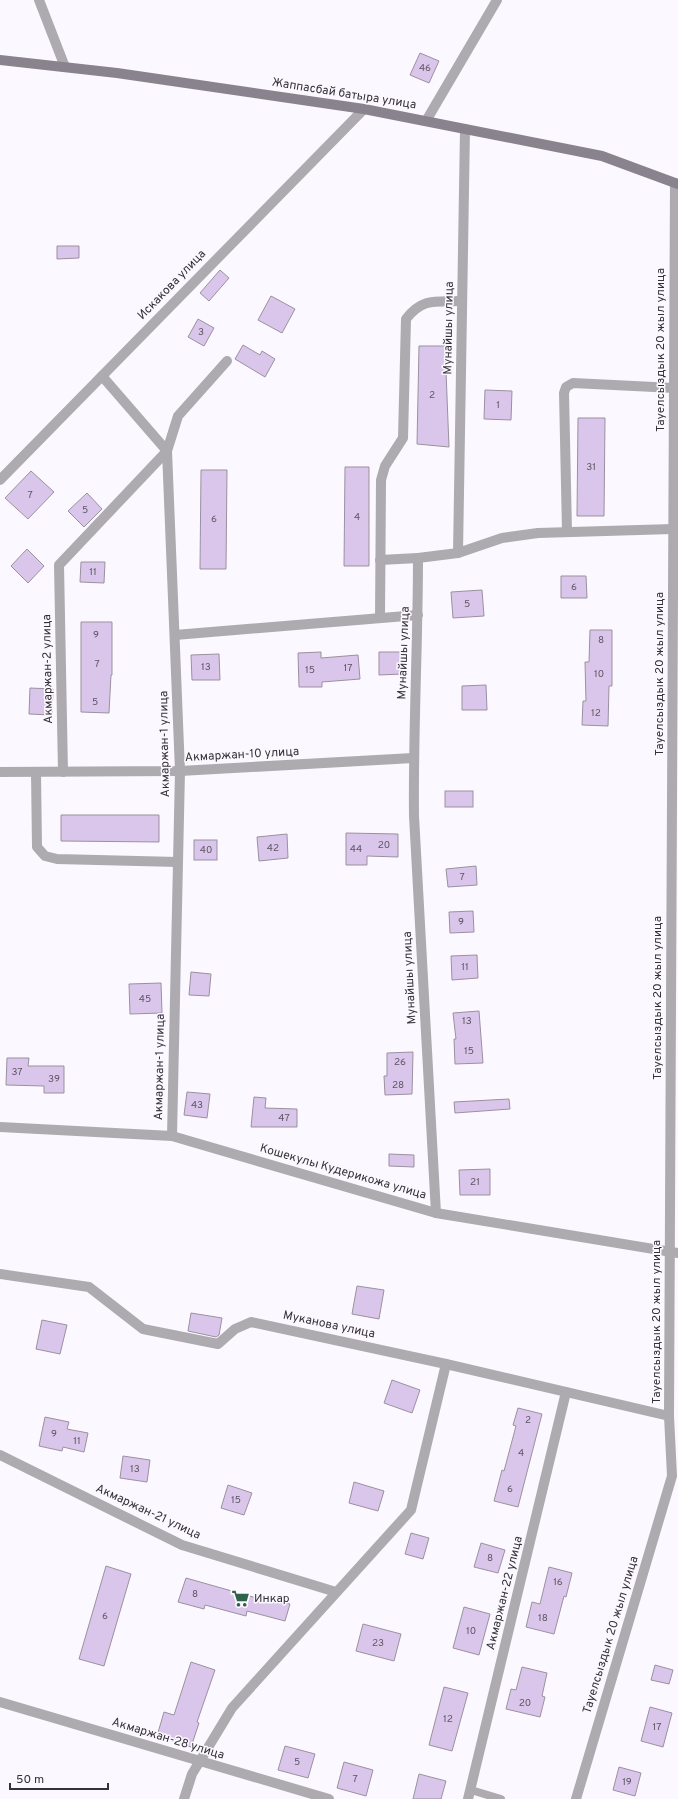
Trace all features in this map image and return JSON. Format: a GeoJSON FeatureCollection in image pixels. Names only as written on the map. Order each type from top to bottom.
{"type":"FeatureCollection","features":[{"type":"Feature","properties":{"kind":"main road","name":"Жаппасбай батыра улица"},"geometry":{"type":"LineString","coordinates":[[0,60],[117,73],[364,109],[602,156],[677,183]]}},
{"type":"Feature","properties":{"kind":"street"},"geometry":{"type":"LineString","coordinates":[[39,0],[65,67]]}},
{"type":"Feature","properties":{"kind":"street"},"geometry":{"type":"LineString","coordinates":[[426,121],[497,0]]}},
{"type":"Feature","properties":{"kind":"street","name":"Искакова улица"},"geometry":{"type":"LineString","coordinates":[[0,480],[364,109]]}},
{"type":"Feature","properties":{"kind":"street","name":"Мунайшы улица"},"geometry":{"type":"LineString","coordinates":[[458,553],[465,129]]}},
{"type":"Feature","properties":{"kind":"street","name":"Тауелсыздык 20 жыл улица"},"geometry":{"type":"LineString","coordinates":[[576,1799],[675,1477],[669,1416],[674,1296],[674,388],[677,183]]}},
{"type":"Feature","properties":{"kind":"street"},"geometry":{"type":"LineString","coordinates":[[380,618],[382,480],[385,466],[403,438],[406,319],[414,309],[425,303],[462,301]]}},
{"type":"Feature","properties":{"kind":"street"},"geometry":{"type":"LineString","coordinates":[[167,451],[178,416],[227,361]]}},
{"type":"Feature","properties":{"kind":"street"},"geometry":{"type":"LineString","coordinates":[[102,376],[167,451]]}},
{"type":"Feature","properties":{"kind":"street"},"geometry":{"type":"LineString","coordinates":[[567,532],[564,393],[566,387],[573,383],[674,388]]}},
{"type":"Feature","properties":{"kind":"street","name":"Акмаржан-2 улица"},"geometry":{"type":"LineString","coordinates":[[63,772],[59,565],[167,451]]}},
{"type":"Feature","properties":{"kind":"street","name":"Акмаржан-1 улица"},"geometry":{"type":"LineString","coordinates":[[167,451],[180,772],[172,1136]]}},
{"type":"Feature","properties":{"kind":"street"},"geometry":{"type":"LineString","coordinates":[[380,560],[418,558],[458,553],[502,538],[567,532],[674,529]]}},
{"type":"Feature","properties":{"kind":"street","name":"Мунайшы улица"},"geometry":{"type":"LineString","coordinates":[[418,558],[418,615],[413,758],[414,816],[436,1213]]}},
{"type":"Feature","properties":{"kind":"street"},"geometry":{"type":"LineString","coordinates":[[175,635],[418,615]]}},
{"type":"Feature","properties":{"kind":"street","name":"Акмаржан-10 улица"},"geometry":{"type":"LineString","coordinates":[[0,772],[180,772],[413,758]]}},
{"type":"Feature","properties":{"kind":"street"},"geometry":{"type":"LineString","coordinates":[[36,772],[37,847],[45,856],[57,859],[178,862]]}},
{"type":"Feature","properties":{"kind":"street","name":"Кошекулы Кудерикожа улица"},"geometry":{"type":"LineString","coordinates":[[0,1127],[172,1136],[436,1213],[674,1252]]}},
{"type":"Feature","properties":{"kind":"street","name":"Муканова улица"},"geometry":{"type":"LineString","coordinates":[[0,1274],[89,1286],[143,1329],[218,1344],[235,1329],[251,1322],[446,1364],[669,1416]]}},
{"type":"Feature","properties":{"kind":"street"},"geometry":{"type":"LineString","coordinates":[[184,1799],[192,1774],[232,1708],[411,1510],[446,1364]]}},
{"type":"Feature","properties":{"kind":"street","name":"Акмаржан-22 улица"},"geometry":{"type":"LineString","coordinates":[[470,1794],[566,1392]]}},
{"type":"Feature","properties":{"kind":"street","name":"Акмаржан-21 улица"},"geometry":{"type":"LineString","coordinates":[[0,1455],[182,1545],[336,1592]]}},
{"type":"Feature","properties":{"kind":"street","name":"Акмаржан-28 улица"},"geometry":{"type":"LineString","coordinates":[[0,1702],[199,1762],[329,1799]]}},
{"type":"Feature","properties":{"kind":"lane"},"geometry":{"type":"LineString","coordinates":[[470,1794],[501,1799]]}},
{"type":"Feature","properties":{"kind":"building"},"geometry":{"type":"Polygon","coordinates":[[[420,53],[439,61],[429,83],[410,75],[420,53]]]}},
{"type":"Feature","properties":{"kind":"building"},"geometry":{"type":"Polygon","coordinates":[[[57,246],[79,246],[79,258],[57,259],[57,246]]]}},
{"type":"Feature","properties":{"kind":"building"},"geometry":{"type":"Polygon","coordinates":[[[220,270],[229,278],[209,301],[200,293],[220,270]]]}},
{"type":"Feature","properties":{"kind":"building"},"geometry":{"type":"Polygon","coordinates":[[[271,296],[295,309],[282,333],[258,320],[271,296]]]}},
{"type":"Feature","properties":{"kind":"building"},"geometry":{"type":"Polygon","coordinates":[[[198,319],[214,328],[204,346],[188,337],[198,319]]]}},
{"type":"Feature","properties":{"kind":"building"},"geometry":{"type":"Polygon","coordinates":[[[243,345],[260,355],[262,351],[275,359],[265,377],[235,359],[243,345]]]}},
{"type":"Feature","properties":{"kind":"building"},"geometry":{"type":"Polygon","coordinates":[[[419,346],[445,346],[449,447],[417,444],[419,346]]]}},
{"type":"Feature","properties":{"kind":"building"},"geometry":{"type":"Polygon","coordinates":[[[485,390],[512,391],[511,420],[484,419],[485,390]]]}},
{"type":"Feature","properties":{"kind":"building"},"geometry":{"type":"Polygon","coordinates":[[[578,418],[605,418],[604,516],[577,516],[578,418]]]}},
{"type":"Feature","properties":{"kind":"building"},"geometry":{"type":"Polygon","coordinates":[[[345,467],[369,467],[369,566],[344,566],[345,467]]]}},
{"type":"Feature","properties":{"kind":"building"},"geometry":{"type":"Polygon","coordinates":[[[201,470],[227,470],[226,569],[200,569],[201,470]]]}},
{"type":"Feature","properties":{"kind":"building"},"geometry":{"type":"Polygon","coordinates":[[[31,471],[54,492],[28,519],[5,498],[31,471]]]}},
{"type":"Feature","properties":{"kind":"building"},"geometry":{"type":"Polygon","coordinates":[[[87,493],[102,509],[84,527],[68,511],[87,493]]]}},
{"type":"Feature","properties":{"kind":"building"},"geometry":{"type":"Polygon","coordinates":[[[27,549],[44,566],[28,583],[11,566],[27,549]]]}},
{"type":"Feature","properties":{"kind":"building"},"geometry":{"type":"Polygon","coordinates":[[[81,562],[105,562],[104,583],[80,582],[81,562]]]}},
{"type":"Feature","properties":{"kind":"building"},"geometry":{"type":"Polygon","coordinates":[[[561,576],[586,576],[587,598],[561,598],[561,576]]]}},
{"type":"Feature","properties":{"kind":"building"},"geometry":{"type":"Polygon","coordinates":[[[482,590],[484,616],[453,618],[451,592],[482,590]]]}},
{"type":"Feature","properties":{"kind":"building"},"geometry":{"type":"Polygon","coordinates":[[[81,622],[112,622],[112,675],[109,713],[81,712],[81,622]]]}},
{"type":"Feature","properties":{"kind":"building"},"geometry":{"type":"Polygon","coordinates":[[[590,630],[612,630],[612,686],[609,686],[608,726],[582,725],[583,701],[586,701],[585,662],[589,662],[590,630]]]}},
{"type":"Feature","properties":{"kind":"building"},"geometry":{"type":"Polygon","coordinates":[[[321,652],[321,658],[358,655],[360,679],[322,682],[322,687],[299,687],[298,653],[321,652]]]}},
{"type":"Feature","properties":{"kind":"building"},"geometry":{"type":"Polygon","coordinates":[[[379,652],[402,652],[402,674],[379,675],[379,652]]]}},
{"type":"Feature","properties":{"kind":"building"},"geometry":{"type":"Polygon","coordinates":[[[219,654],[220,680],[192,680],[191,655],[219,654]]]}},
{"type":"Feature","properties":{"kind":"building"},"geometry":{"type":"Polygon","coordinates":[[[486,685],[487,710],[462,710],[462,686],[486,685]]]}},
{"type":"Feature","properties":{"kind":"building"},"geometry":{"type":"Polygon","coordinates":[[[30,688],[53,689],[52,715],[29,714],[30,688]]]}},
{"type":"Feature","properties":{"kind":"building"},"geometry":{"type":"Polygon","coordinates":[[[445,791],[473,791],[473,807],[445,807],[445,791]]]}},
{"type":"Feature","properties":{"kind":"building"},"geometry":{"type":"Polygon","coordinates":[[[61,815],[159,815],[159,842],[61,841],[61,815]]]}},
{"type":"Feature","properties":{"kind":"building"},"geometry":{"type":"Polygon","coordinates":[[[346,833],[398,834],[398,857],[367,856],[367,865],[346,865],[346,833]]]}},
{"type":"Feature","properties":{"kind":"building"},"geometry":{"type":"Polygon","coordinates":[[[287,834],[288,858],[259,861],[257,837],[287,834]]]}},
{"type":"Feature","properties":{"kind":"building"},"geometry":{"type":"Polygon","coordinates":[[[194,840],[217,840],[217,860],[194,860],[194,840]]]}},
{"type":"Feature","properties":{"kind":"building"},"geometry":{"type":"Polygon","coordinates":[[[476,866],[477,885],[448,887],[446,869],[476,866]]]}},
{"type":"Feature","properties":{"kind":"building"},"geometry":{"type":"Polygon","coordinates":[[[473,911],[474,932],[450,933],[449,912],[473,911]]]}},
{"type":"Feature","properties":{"kind":"building"},"geometry":{"type":"Polygon","coordinates":[[[477,955],[478,978],[452,980],[451,956],[477,955]]]}},
{"type":"Feature","properties":{"kind":"building"},"geometry":{"type":"Polygon","coordinates":[[[191,972],[211,974],[209,996],[189,995],[191,972]]]}},
{"type":"Feature","properties":{"kind":"building"},"geometry":{"type":"Polygon","coordinates":[[[161,983],[162,1013],[130,1014],[129,984],[161,983]]]}},
{"type":"Feature","properties":{"kind":"building"},"geometry":{"type":"Polygon","coordinates":[[[479,1011],[483,1063],[455,1064],[454,1039],[456,1039],[453,1013],[479,1011]]]}},
{"type":"Feature","properties":{"kind":"building"},"geometry":{"type":"Polygon","coordinates":[[[413,1052],[412,1094],[385,1095],[384,1076],[387,1076],[387,1053],[413,1052]]]}},
{"type":"Feature","properties":{"kind":"building"},"geometry":{"type":"Polygon","coordinates":[[[7,1058],[29,1058],[28,1066],[64,1066],[64,1093],[44,1093],[44,1086],[6,1085],[7,1058]]]}},
{"type":"Feature","properties":{"kind":"building"},"geometry":{"type":"Polygon","coordinates":[[[187,1092],[210,1094],[207,1118],[184,1115],[187,1092]]]}},
{"type":"Feature","properties":{"kind":"building"},"geometry":{"type":"Polygon","coordinates":[[[254,1097],[266,1098],[265,1108],[297,1109],[297,1127],[251,1127],[254,1097]]]}},
{"type":"Feature","properties":{"kind":"building"},"geometry":{"type":"Polygon","coordinates":[[[509,1099],[510,1109],[455,1113],[454,1102],[509,1099]]]}},
{"type":"Feature","properties":{"kind":"building"},"geometry":{"type":"Polygon","coordinates":[[[389,1154],[414,1155],[414,1167],[389,1166],[389,1154]]]}},
{"type":"Feature","properties":{"kind":"building"},"geometry":{"type":"Polygon","coordinates":[[[490,1169],[490,1195],[460,1195],[459,1170],[490,1169]]]}},
{"type":"Feature","properties":{"kind":"building"},"geometry":{"type":"Polygon","coordinates":[[[357,1286],[384,1290],[379,1319],[352,1314],[357,1286]]]}},
{"type":"Feature","properties":{"kind":"building"},"geometry":{"type":"Polygon","coordinates":[[[191,1313],[222,1318],[219,1335],[216,1337],[188,1331],[191,1313]]]}},
{"type":"Feature","properties":{"kind":"building"},"geometry":{"type":"Polygon","coordinates":[[[42,1320],[67,1325],[60,1354],[36,1349],[42,1320]]]}},
{"type":"Feature","properties":{"kind":"building"},"geometry":{"type":"Polygon","coordinates":[[[392,1380],[420,1390],[412,1413],[384,1403],[392,1380]]]}},
{"type":"Feature","properties":{"kind":"building"},"geometry":{"type":"Polygon","coordinates":[[[518,1408],[542,1414],[518,1507],[494,1501],[516,1426],[513,1425],[518,1408]]]}},
{"type":"Feature","properties":{"kind":"building"},"geometry":{"type":"Polygon","coordinates":[[[45,1417],[69,1422],[67,1429],[88,1433],[84,1452],[63,1447],[62,1451],[39,1446],[45,1417]]]}},
{"type":"Feature","properties":{"kind":"building"},"geometry":{"type":"Polygon","coordinates":[[[123,1456],[150,1460],[147,1482],[120,1478],[123,1456]]]}},
{"type":"Feature","properties":{"kind":"building"},"geometry":{"type":"Polygon","coordinates":[[[354,1482],[384,1491],[378,1511],[349,1503],[354,1482]]]}},
{"type":"Feature","properties":{"kind":"building"},"geometry":{"type":"Polygon","coordinates":[[[228,1485],[252,1493],[244,1515],[221,1508],[228,1485]]]}},
{"type":"Feature","properties":{"kind":"building"},"geometry":{"type":"Polygon","coordinates":[[[411,1533],[429,1538],[423,1559],[405,1554],[411,1533]]]}},
{"type":"Feature","properties":{"kind":"building"},"geometry":{"type":"Polygon","coordinates":[[[481,1543],[505,1550],[498,1573],[474,1567],[481,1543]]]}},
{"type":"Feature","properties":{"kind":"building"},"geometry":{"type":"Polygon","coordinates":[[[106,1566],[131,1574],[104,1666],[79,1659],[106,1566]]]}},
{"type":"Feature","properties":{"kind":"building"},"geometry":{"type":"Polygon","coordinates":[[[549,1567],[572,1573],[554,1634],[526,1627],[532,1602],[540,1604],[549,1567]]]}},
{"type":"Feature","properties":{"kind":"building"},"geometry":{"type":"Polygon","coordinates":[[[186,1578],[260,1599],[261,1596],[290,1604],[285,1621],[247,1611],[246,1616],[205,1605],[204,1609],[178,1602],[186,1578]]]}},
{"type":"Feature","properties":{"kind":"building"},"geometry":{"type":"Polygon","coordinates":[[[464,1607],[490,1614],[479,1655],[453,1648],[464,1607]]]}},
{"type":"Feature","properties":{"kind":"building"},"geometry":{"type":"Polygon","coordinates":[[[363,1624],[401,1634],[394,1661],[356,1651],[363,1624]]]}},
{"type":"Feature","properties":{"kind":"building"},"geometry":{"type":"Polygon","coordinates":[[[191,1662],[215,1670],[197,1722],[199,1723],[191,1747],[157,1736],[164,1712],[174,1715],[191,1662]]]}},
{"type":"Feature","properties":{"kind":"building"},"geometry":{"type":"Polygon","coordinates":[[[655,1665],[673,1670],[669,1684],[651,1680],[655,1665]]]}},
{"type":"Feature","properties":{"kind":"building"},"geometry":{"type":"Polygon","coordinates":[[[522,1667],[547,1673],[542,1696],[545,1697],[540,1717],[506,1709],[511,1689],[516,1690],[522,1667]]]}},
{"type":"Feature","properties":{"kind":"building"},"geometry":{"type":"Polygon","coordinates":[[[444,1687],[468,1693],[452,1751],[429,1745],[444,1687]]]}},
{"type":"Feature","properties":{"kind":"building"},"geometry":{"type":"Polygon","coordinates":[[[650,1707],[672,1713],[663,1747],[641,1741],[650,1707]]]}},
{"type":"Feature","properties":{"kind":"building"},"geometry":{"type":"Polygon","coordinates":[[[285,1746],[315,1754],[308,1778],[278,1770],[285,1746]]]}},
{"type":"Feature","properties":{"kind":"building"},"geometry":{"type":"Polygon","coordinates":[[[344,1762],[373,1770],[366,1796],[337,1788],[344,1762]]]}},
{"type":"Feature","properties":{"kind":"building"},"geometry":{"type":"Polygon","coordinates":[[[619,1767],[641,1773],[635,1796],[613,1790],[619,1767]]]}},
{"type":"Feature","properties":{"kind":"building"},"geometry":{"type":"Polygon","coordinates":[[[419,1774],[446,1781],[441,1799],[413,1799],[419,1774]]]}},
{"type":"Feature","properties":{"kind":"place","name":"Инкар"},"geometry":{"type":"Point","coordinates":[241,1599]}}]}
